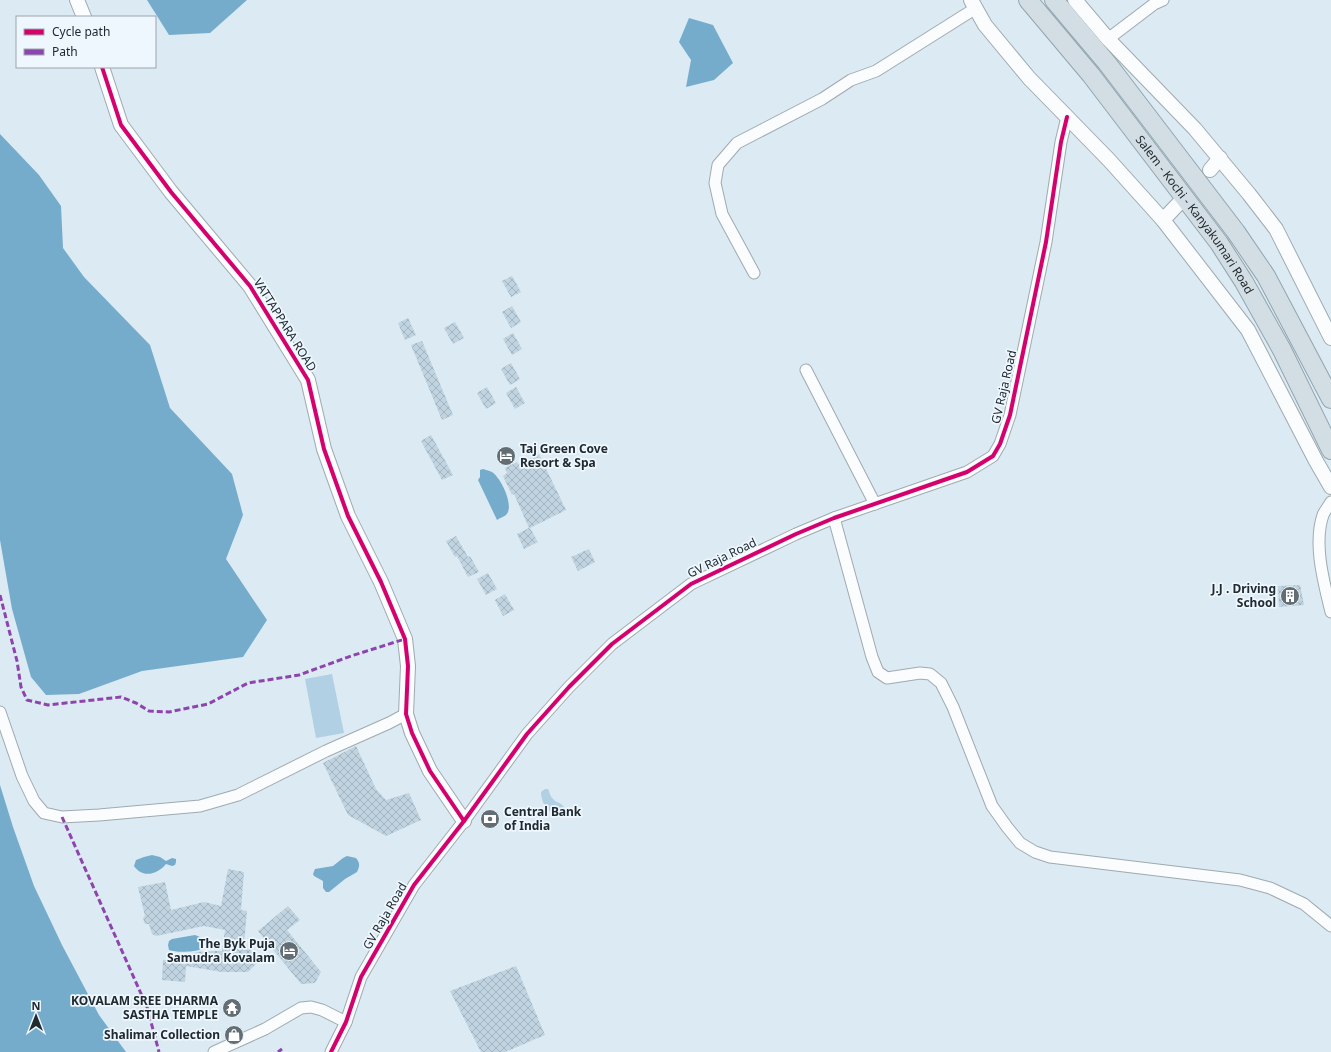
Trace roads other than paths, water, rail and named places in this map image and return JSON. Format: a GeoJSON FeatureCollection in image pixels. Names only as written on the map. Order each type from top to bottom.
{"type":"FeatureCollection","features":[{"type":"Feature","properties":{"kind":"highway","name":"Salem - Kochi - Kanyakumari Road"},"geometry":{"type":"LineString","coordinates":[[1028,0],[1091,75],[1219,243],[1244,282],[1282,350],[1331,450]]}},
{"type":"Feature","properties":{"kind":"highway","name":"Salem - Kochi - Kanyakumari Road"},"geometry":{"type":"LineString","coordinates":[[1054,0],[1107,64],[1236,232],[1262,270],[1331,399]]}},
{"type":"Feature","properties":{"kind":"highway"},"geometry":{"type":"LineString","coordinates":[[1091,75],[1107,64]]}},
{"type":"Feature","properties":{"kind":"street"},"geometry":{"type":"LineString","coordinates":[[76,0],[84,16]]}},
{"type":"Feature","properties":{"kind":"street"},"geometry":{"type":"LineString","coordinates":[[1075,0],[1108,40],[1190,124],[1220,158],[1276,229],[1331,338]]}},
{"type":"Feature","properties":{"kind":"street"},"geometry":{"type":"LineString","coordinates":[[1108,40],[1154,4],[1163,0]]}},
{"type":"Feature","properties":{"kind":"street"},"geometry":{"type":"LineString","coordinates":[[754,273],[722,214],[715,183],[718,164],[737,143],[822,99],[851,80],[876,71],[973,4],[985,25],[1029,78],[1109,160],[1163,220],[1248,330],[1331,487]]}},
{"type":"Feature","properties":{"kind":"street","name":"VATTAPPARA ROAD"},"geometry":{"type":"LineString","coordinates":[[102,68],[121,125],[171,192],[250,286],[308,380],[324,449],[348,516],[380,579],[405,639],[408,666],[406,714],[412,733],[430,771],[464,821]]}},
{"type":"Feature","properties":{"kind":"street","name":"GV Raja Road"},"geometry":{"type":"LineString","coordinates":[[331,1052],[346,1022],[361,977],[414,885],[464,821],[527,734],[568,686],[612,644],[690,584],[796,534],[834,518],[967,472],[993,456],[1000,444],[1014,400],[1046,242],[1061,142],[1067,117]]}},
{"type":"Feature","properties":{"kind":"street"},"geometry":{"type":"LineString","coordinates":[[1210,170],[1220,158]]}},
{"type":"Feature","properties":{"kind":"street"},"geometry":{"type":"LineString","coordinates":[[1163,220],[1181,201]]}},
{"type":"Feature","properties":{"kind":"street"},"geometry":{"type":"LineString","coordinates":[[806,370],[874,504]]}},
{"type":"Feature","properties":{"kind":"street"},"geometry":{"type":"LineString","coordinates":[[1331,502],[1324,514],[1319,546],[1323,579],[1331,612]]}},
{"type":"Feature","properties":{"kind":"street"},"geometry":{"type":"LineString","coordinates":[[834,518],[862,624],[878,672],[887,678],[920,673],[930,674],[941,683],[953,708],[992,806],[1020,843],[1035,852],[1050,857],[1240,880],[1270,888],[1304,904],[1331,926]]}},
{"type":"Feature","properties":{"kind":"street"},"geometry":{"type":"LineString","coordinates":[[0,712],[22,776],[34,801],[44,813],[62,817],[200,806],[238,795],[406,714]]}},
{"type":"Feature","properties":{"kind":"street"},"geometry":{"type":"LineString","coordinates":[[214,1052],[265,1029],[301,1008],[310,1006],[322,1010],[346,1022]]}},
{"type":"Feature","properties":{"kind":"place","name":"Taj Green Cove Resort & Spa"},"geometry":{"type":"Point","coordinates":[506,456]}},
{"type":"Feature","properties":{"kind":"place","name":"J.J . Driving School"},"geometry":{"type":"Point","coordinates":[1290,596]}},
{"type":"Feature","properties":{"kind":"place","name":"Central Bank of India"},"geometry":{"type":"Point","coordinates":[490,819]}},
{"type":"Feature","properties":{"kind":"place","name":"The Byk Puja Samudra Kovalam"},"geometry":{"type":"Point","coordinates":[289,951]}},
{"type":"Feature","properties":{"kind":"place","name":"KOVALAM SREE DHARMA SASTHA TEMPLE"},"geometry":{"type":"Point","coordinates":[232,1008]}},
{"type":"Feature","properties":{"kind":"place","name":"Shalimar Collection"},"geometry":{"type":"Point","coordinates":[234,1035]}}]}
